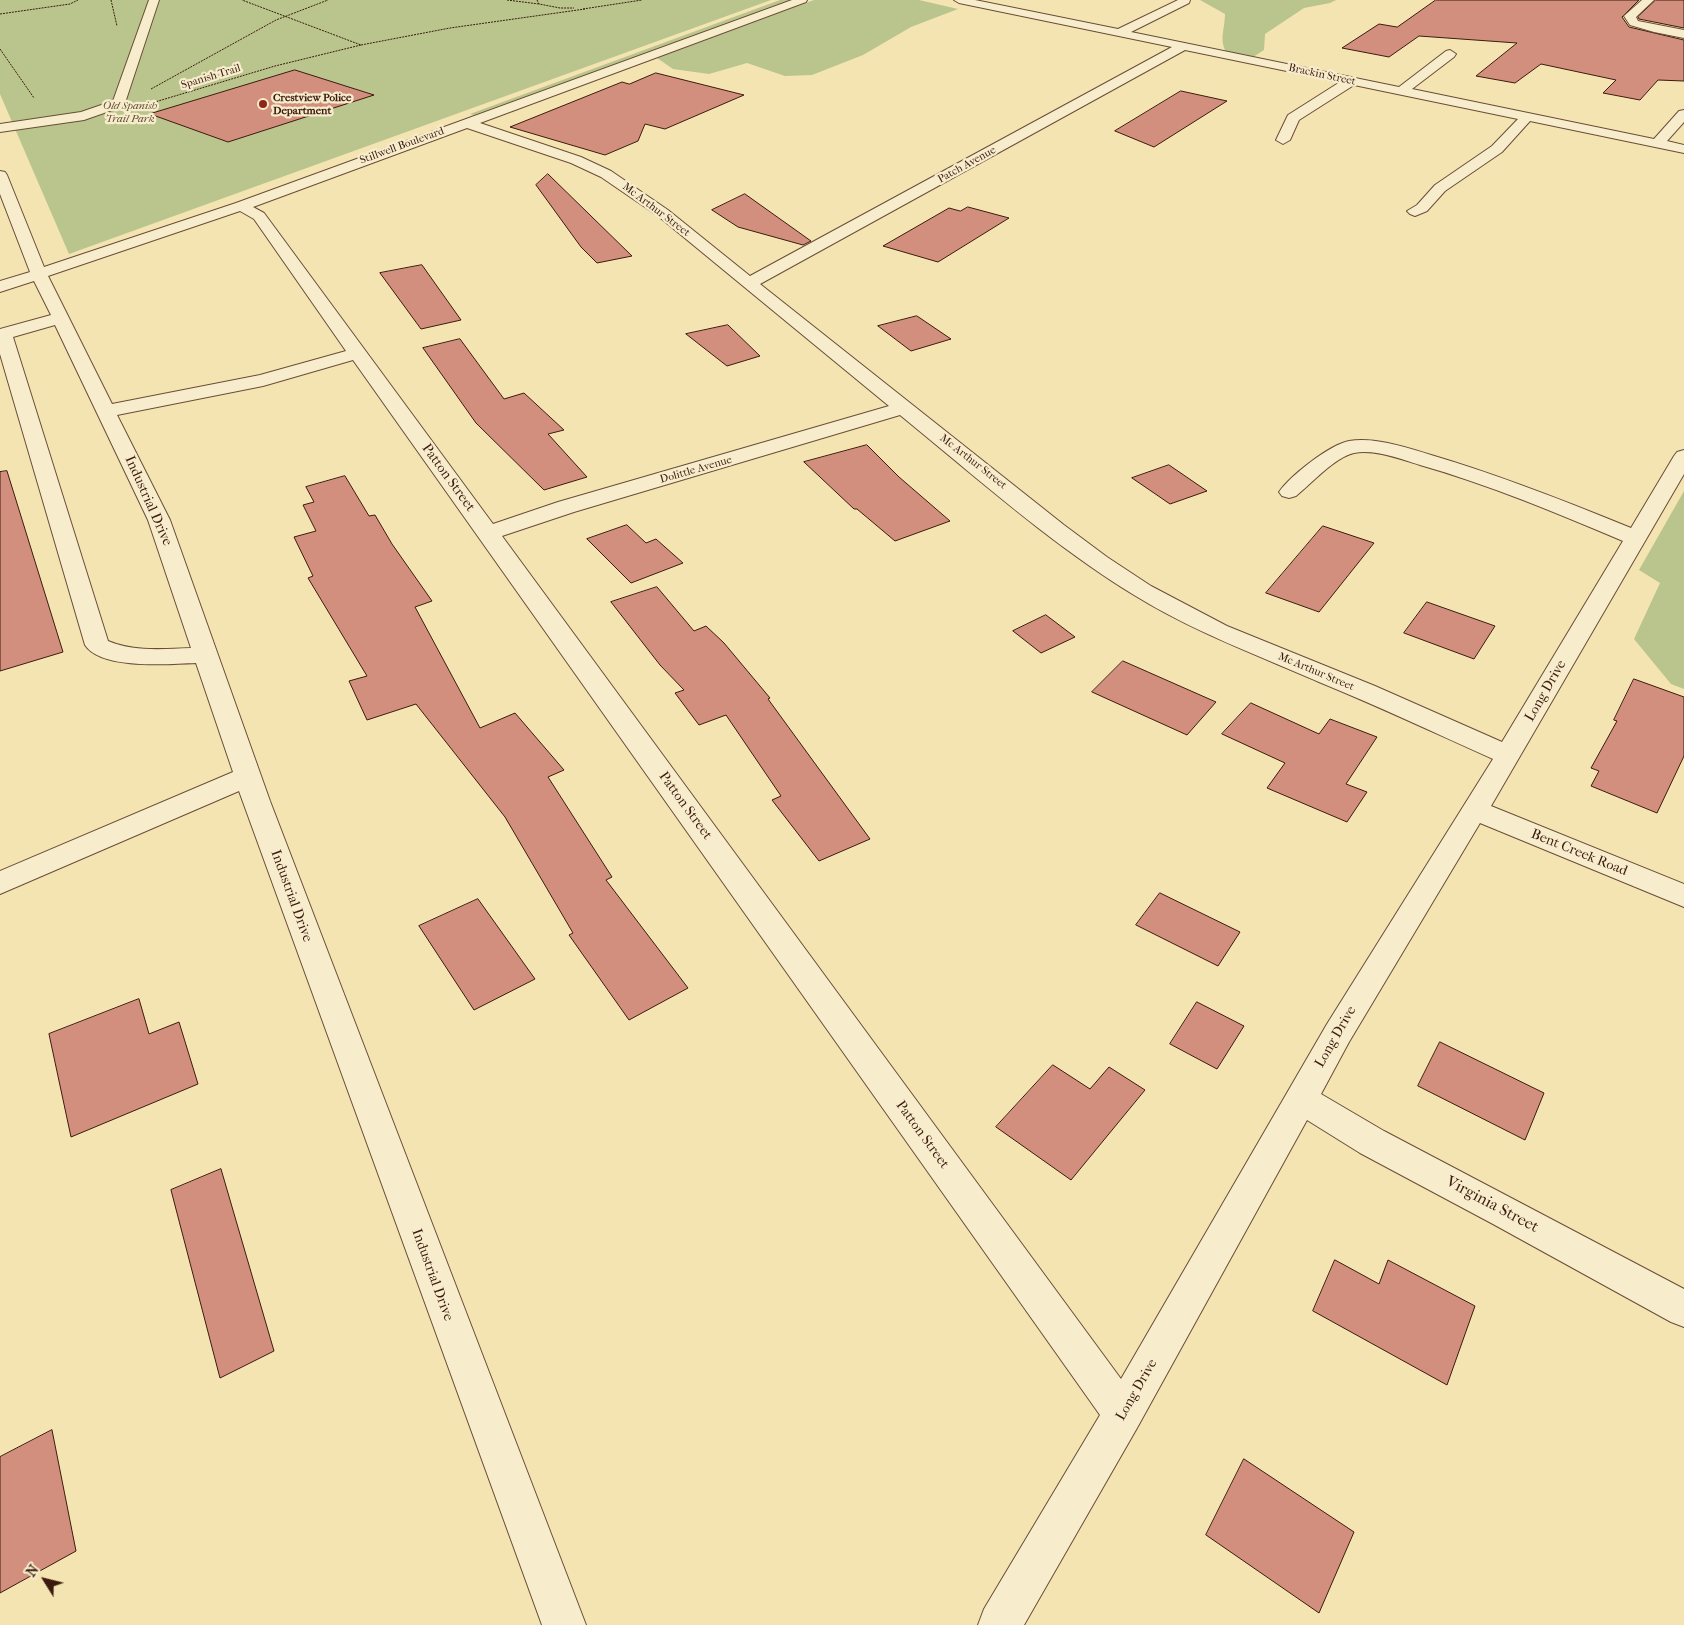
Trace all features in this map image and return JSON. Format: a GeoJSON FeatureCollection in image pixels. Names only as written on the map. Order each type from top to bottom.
{"type":"FeatureCollection","features":[{"type":"Feature","properties":{"kind":"street"},"geometry":{"type":"LineString","coordinates":[[0,128],[84,116],[119,103],[154,0]]}},
{"type":"Feature","properties":{"kind":"street","name":"Stillwell Boulevard"},"geometry":{"type":"LineString","coordinates":[[0,287],[241,206],[802,0]]}},
{"type":"Feature","properties":{"kind":"street","name":"Brackin Street"},"geometry":{"type":"LineString","coordinates":[[959,0],[1684,148]]}},
{"type":"Feature","properties":{"kind":"street"},"geometry":{"type":"LineString","coordinates":[[1649,0],[1630,16],[1634,23],[1654,29],[1684,34]]}},
{"type":"Feature","properties":{"kind":"street"},"geometry":{"type":"LineString","coordinates":[[1120,33],[1184,1]]}},
{"type":"Feature","properties":{"kind":"street","name":"Patch Avenue"},"geometry":{"type":"LineString","coordinates":[[749,283],[1183,46]]}},
{"type":"Feature","properties":{"kind":"street"},"geometry":{"type":"LineString","coordinates":[[1400,90],[1450,54]]}},
{"type":"Feature","properties":{"kind":"street"},"geometry":{"type":"LineString","coordinates":[[1283,140],[1293,118],[1351,81]]}},
{"type":"Feature","properties":{"kind":"street"},"geometry":{"type":"LineString","coordinates":[[1658,143],[1684,114]]}},
{"type":"Feature","properties":{"kind":"street"},"geometry":{"type":"LineString","coordinates":[[1414,211],[1422,208],[1440,188],[1497,149],[1527,116]]}},
{"type":"Feature","properties":{"kind":"street","name":"Mc Arthur Street"},"geometry":{"type":"LineString","coordinates":[[467,123],[567,157],[606,174],[663,213],[1056,530],[1099,562],[1143,591],[1219,631],[1366,692],[1508,755]]}},
{"type":"Feature","properties":{"kind":"street","name":"Industrial Drive"},"geometry":{"type":"LineString","coordinates":[[0,175],[39,274],[159,520],[248,776],[516,1501],[564,1625]]}},
{"type":"Feature","properties":{"kind":"street","name":"Patton Street"},"geometry":{"type":"LineString","coordinates":[[241,206],[258,216],[1123,1414]]}},
{"type":"Feature","properties":{"kind":"street"},"geometry":{"type":"LineString","coordinates":[[61,318],[2,334],[98,645],[115,653],[144,657],[206,654]]}},
{"type":"Feature","properties":{"kind":"street"},"geometry":{"type":"LineString","coordinates":[[106,411],[263,380],[358,354]]}},
{"type":"Feature","properties":{"kind":"street","name":"Dolittle Avenue"},"geometry":{"type":"LineString","coordinates":[[488,534],[566,508],[904,408]]}},
{"type":"Feature","properties":{"kind":"street"},"geometry":{"type":"LineString","coordinates":[[1289,492],[1325,461],[1351,446],[1368,445],[1421,458],[1499,484],[1572,510],[1636,538]]}},
{"type":"Feature","properties":{"kind":"street","name":"Long Drive"},"geometry":{"type":"LineString","coordinates":[[1000,1625],[1123,1414],[1302,1100],[1338,1033],[1508,755],[1684,456]]}},
{"type":"Feature","properties":{"kind":"street"},"geometry":{"type":"LineString","coordinates":[[0,883],[248,776]]}},
{"type":"Feature","properties":{"kind":"street","name":"Bent Creek Road"},"geometry":{"type":"LineString","coordinates":[[1475,810],[1684,896]]}},
{"type":"Feature","properties":{"kind":"street","name":"Virginia Street"},"geometry":{"type":"LineString","coordinates":[[1302,1100],[1372,1142],[1506,1212],[1684,1309]]}},
{"type":"Feature","properties":{"kind":"path"},"geometry":{"type":"LineString","coordinates":[[0,14],[70,4],[78,0]]}},
{"type":"Feature","properties":{"kind":"path"},"geometry":{"type":"LineString","coordinates":[[111,0],[118,30]]}},
{"type":"Feature","properties":{"kind":"path"},"geometry":{"type":"LineString","coordinates":[[242,0],[361,45]]}},
{"type":"Feature","properties":{"kind":"path"},"geometry":{"type":"LineString","coordinates":[[146,92],[276,20],[328,0]]}},
{"type":"Feature","properties":{"kind":"path"},"geometry":{"type":"LineString","coordinates":[[507,0],[560,8],[585,9],[642,0]]}},
{"type":"Feature","properties":{"kind":"path"},"geometry":{"type":"LineString","coordinates":[[538,0],[539,4]]}},
{"type":"Feature","properties":{"kind":"path","name":"Spanish Trail"},"geometry":{"type":"LineString","coordinates":[[145,104],[275,66],[361,45],[450,28],[585,9]]}},
{"type":"Feature","properties":{"kind":"path"},"geometry":{"type":"LineString","coordinates":[[0,49],[48,118],[47,121]]}},
{"type":"Feature","properties":{"kind":"green space","name":"Old Spanish Trail Park"},"geometry":{"type":"Polygon","coordinates":[[[0,0],[771,0],[69,254],[0,94],[0,0]]]}},
{"type":"Feature","properties":{"kind":"green space"},"geometry":{"type":"Polygon","coordinates":[[[780,0],[791,0],[474,115],[470,114],[780,0]]]}},
{"type":"Feature","properties":{"kind":"green space"},"geometry":{"type":"Polygon","coordinates":[[[814,0],[919,0],[958,9],[911,27],[863,55],[812,75],[785,76],[747,63],[709,74],[673,69],[657,58],[814,0]]]}},
{"type":"Feature","properties":{"kind":"green space"},"geometry":{"type":"Polygon","coordinates":[[[1200,0],[1336,0],[1304,8],[1265,34],[1264,50],[1253,57],[1226,52],[1223,43],[1225,14],[1200,0]]]}},
{"type":"Feature","properties":{"kind":"green space"},"geometry":{"type":"Polygon","coordinates":[[[1684,491],[1684,689],[1671,684],[1634,639],[1660,583],[1639,570],[1684,491]]]}},
{"type":"Feature","properties":{"kind":"building"},"geometry":{"type":"Polygon","coordinates":[[[1436,0],[1639,0],[1622,17],[1629,27],[1684,40],[1684,81],[1658,80],[1640,100],[1603,93],[1616,80],[1541,64],[1515,83],[1476,76],[1517,43],[1419,36],[1389,57],[1342,48],[1379,24],[1397,27],[1436,0]]]}},
{"type":"Feature","properties":{"kind":"building"},"geometry":{"type":"Polygon","coordinates":[[[1656,0],[1684,0],[1684,28],[1639,19],[1638,17],[1656,0]]]}},
{"type":"Feature","properties":{"kind":"building","name":"Crestview Police Department"},"geometry":{"type":"Polygon","coordinates":[[[295,70],[374,95],[228,142],[150,114],[295,70]]]}},
{"type":"Feature","properties":{"kind":"building"},"geometry":{"type":"Polygon","coordinates":[[[656,73],[744,95],[665,129],[645,124],[638,141],[605,155],[510,127],[622,82],[629,84],[656,73]]]}},
{"type":"Feature","properties":{"kind":"building"},"geometry":{"type":"Polygon","coordinates":[[[1181,91],[1227,101],[1154,147],[1115,131],[1181,91]]]}},
{"type":"Feature","properties":{"kind":"building"},"geometry":{"type":"Polygon","coordinates":[[[548,174],[632,256],[597,263],[581,247],[536,185],[548,174]]]}},
{"type":"Feature","properties":{"kind":"building"},"geometry":{"type":"Polygon","coordinates":[[[745,194],[811,241],[803,245],[738,227],[712,210],[745,194]]]}},
{"type":"Feature","properties":{"kind":"building"},"geometry":{"type":"Polygon","coordinates":[[[968,207],[1009,218],[938,262],[883,246],[949,208],[960,211],[968,207]]]}},
{"type":"Feature","properties":{"kind":"building"},"geometry":{"type":"Polygon","coordinates":[[[422,265],[461,320],[421,329],[380,273],[422,265]]]}},
{"type":"Feature","properties":{"kind":"building"},"geometry":{"type":"Polygon","coordinates":[[[917,316],[951,339],[911,351],[878,326],[917,316]]]}},
{"type":"Feature","properties":{"kind":"building"},"geometry":{"type":"Polygon","coordinates":[[[728,325],[760,356],[727,366],[686,334],[728,325]]]}},
{"type":"Feature","properties":{"kind":"building"},"geometry":{"type":"Polygon","coordinates":[[[460,339],[504,399],[524,393],[564,430],[548,434],[587,477],[544,490],[476,423],[423,348],[460,339]]]}},
{"type":"Feature","properties":{"kind":"building"},"geometry":{"type":"Polygon","coordinates":[[[867,445],[899,477],[950,521],[895,541],[857,509],[854,509],[804,462],[867,445]]]}},
{"type":"Feature","properties":{"kind":"building"},"geometry":{"type":"Polygon","coordinates":[[[1169,465],[1207,491],[1170,504],[1132,478],[1169,465]]]}},
{"type":"Feature","properties":{"kind":"building"},"geometry":{"type":"Polygon","coordinates":[[[7,471],[63,652],[0,671],[0,472],[7,471]]]}},
{"type":"Feature","properties":{"kind":"building"},"geometry":{"type":"Polygon","coordinates":[[[345,476],[369,516],[375,515],[392,544],[432,601],[415,607],[480,728],[515,713],[564,770],[548,777],[612,877],[606,880],[688,988],[629,1020],[569,935],[573,933],[505,817],[416,704],[367,720],[349,681],[367,676],[308,578],[313,576],[294,537],[316,531],[303,505],[314,502],[306,487],[345,476]]]}},
{"type":"Feature","properties":{"kind":"building"},"geometry":{"type":"Polygon","coordinates":[[[627,525],[646,543],[656,539],[683,563],[631,583],[587,539],[627,525]]]}},
{"type":"Feature","properties":{"kind":"building"},"geometry":{"type":"Polygon","coordinates":[[[1323,526],[1374,543],[1319,612],[1266,593],[1323,526]]]}},
{"type":"Feature","properties":{"kind":"building"},"geometry":{"type":"Polygon","coordinates":[[[657,587],[694,631],[706,626],[724,643],[770,698],[768,699],[870,839],[819,861],[772,800],[781,796],[726,715],[699,725],[675,693],[684,690],[660,665],[611,602],[657,587]]]}},
{"type":"Feature","properties":{"kind":"building"},"geometry":{"type":"Polygon","coordinates":[[[1427,602],[1495,626],[1474,659],[1404,633],[1427,602]]]}},
{"type":"Feature","properties":{"kind":"building"},"geometry":{"type":"Polygon","coordinates":[[[1046,615],[1075,637],[1041,653],[1013,631],[1046,615]]]}},
{"type":"Feature","properties":{"kind":"building"},"geometry":{"type":"Polygon","coordinates":[[[1123,661],[1216,702],[1187,735],[1092,692],[1123,661]]]}},
{"type":"Feature","properties":{"kind":"building"},"geometry":{"type":"Polygon","coordinates":[[[1634,679],[1684,697],[1684,756],[1657,813],[1591,786],[1599,771],[1591,768],[1617,721],[1614,720],[1634,679]]]}},
{"type":"Feature","properties":{"kind":"building"},"geometry":{"type":"Polygon","coordinates":[[[1251,703],[1319,734],[1330,719],[1377,737],[1346,784],[1367,792],[1347,822],[1267,788],[1285,763],[1222,734],[1251,703]]]}},
{"type":"Feature","properties":{"kind":"building"},"geometry":{"type":"Polygon","coordinates":[[[1160,893],[1240,932],[1218,966],[1136,925],[1160,893]]]}},
{"type":"Feature","properties":{"kind":"building"},"geometry":{"type":"Polygon","coordinates":[[[478,899],[535,979],[474,1010],[419,926],[478,899]]]}},
{"type":"Feature","properties":{"kind":"building"},"geometry":{"type":"Polygon","coordinates":[[[139,999],[149,1034],[179,1022],[198,1084],[71,1137],[49,1034],[139,999]]]}},
{"type":"Feature","properties":{"kind":"building"},"geometry":{"type":"Polygon","coordinates":[[[1197,1002],[1244,1026],[1217,1069],[1170,1044],[1197,1002]]]}},
{"type":"Feature","properties":{"kind":"building"},"geometry":{"type":"Polygon","coordinates":[[[1440,1042],[1544,1093],[1525,1140],[1418,1086],[1440,1042]]]}},
{"type":"Feature","properties":{"kind":"building"},"geometry":{"type":"Polygon","coordinates":[[[1053,1065],[1090,1089],[1109,1067],[1145,1090],[1071,1180],[996,1127],[1053,1065]]]}},
{"type":"Feature","properties":{"kind":"building"},"geometry":{"type":"Polygon","coordinates":[[[221,1169],[274,1351],[220,1378],[171,1190],[221,1169]]]}},
{"type":"Feature","properties":{"kind":"building"},"geometry":{"type":"Polygon","coordinates":[[[1335,1260],[1379,1284],[1388,1260],[1475,1306],[1447,1385],[1313,1311],[1335,1260]]]}},
{"type":"Feature","properties":{"kind":"building"},"geometry":{"type":"Polygon","coordinates":[[[52,1430],[76,1551],[0,1593],[0,1457],[52,1430]]]}},
{"type":"Feature","properties":{"kind":"building"},"geometry":{"type":"Polygon","coordinates":[[[1244,1459],[1354,1532],[1319,1613],[1206,1535],[1244,1459]]]}},
{"type":"Feature","properties":{"kind":"place","name":"Crestview Police Department"},"geometry":{"type":"Point","coordinates":[263,104]}}]}
